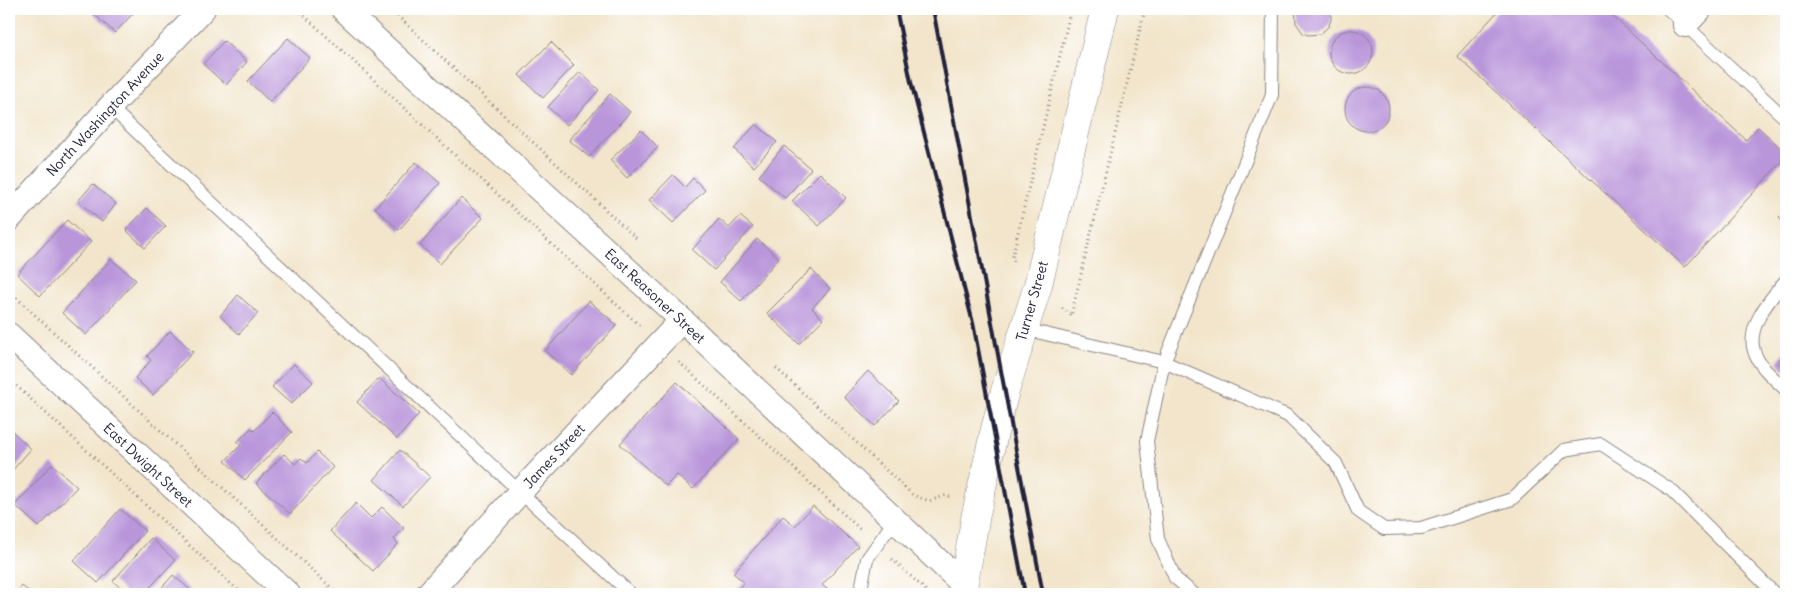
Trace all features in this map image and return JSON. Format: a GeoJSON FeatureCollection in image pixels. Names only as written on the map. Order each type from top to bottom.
{"type":"FeatureCollection","features":[{"type":"Feature","properties":{"kind":"street","name":"North Washington Avenue"},"geometry":{"type":"LineString","coordinates":[[9,219],[110,107],[203,9]]}},
{"type":"Feature","properties":{"kind":"street","name":"East Reasoner Street"},"geometry":{"type":"LineString","coordinates":[[344,9],[682,320],[894,521],[963,590]]}},
{"type":"Feature","properties":{"kind":"street","name":"Turner Street"},"geometry":{"type":"LineString","coordinates":[[963,590],[976,514],[1005,391],[1038,285],[1106,9]]}},
{"type":"Feature","properties":{"kind":"street","name":"James Street"},"geometry":{"type":"LineString","coordinates":[[428,594],[520,492],[682,320]]}},
{"type":"Feature","properties":{"kind":"street","name":"East Dwight Street"},"geometry":{"type":"LineString","coordinates":[[9,336],[288,594]]}},
{"type":"Feature","properties":{"kind":"lane"},"geometry":{"type":"LineString","coordinates":[[1194,594],[1174,578],[1158,539],[1147,442],[1164,362],[1272,95],[1273,9]]}},
{"type":"Feature","properties":{"kind":"lane"},"geometry":{"type":"LineString","coordinates":[[1668,9],[1693,17],[1786,119]]}},
{"type":"Feature","properties":{"kind":"lane"},"geometry":{"type":"LineString","coordinates":[[110,107],[631,594]]}},
{"type":"Feature","properties":{"kind":"lane"},"geometry":{"type":"LineString","coordinates":[[1786,280],[1768,302],[1753,330],[1754,351],[1767,371],[1786,390]]}},
{"type":"Feature","properties":{"kind":"lane"},"geometry":{"type":"LineString","coordinates":[[1024,329],[1164,362],[1288,416],[1336,463],[1358,511],[1384,529],[1422,528],[1512,499],[1564,450],[1601,444],[1671,490],[1775,594]]}},
{"type":"Feature","properties":{"kind":"lane"},"geometry":{"type":"LineString","coordinates":[[860,594],[867,559],[894,521]]}},
{"type":"Feature","properties":{"kind":"path"},"geometry":{"type":"LineString","coordinates":[[297,9],[930,594]]}},
{"type":"Feature","properties":{"kind":"path"},"geometry":{"type":"LineString","coordinates":[[390,9],[637,238]]}},
{"type":"Feature","properties":{"kind":"path"},"geometry":{"type":"LineString","coordinates":[[9,291],[338,594]]}},
{"type":"Feature","properties":{"kind":"path"},"geometry":{"type":"LineString","coordinates":[[775,367],[913,495],[930,501],[947,495],[976,514]]}},
{"type":"Feature","properties":{"kind":"path"},"geometry":{"type":"LineString","coordinates":[[9,379],[242,594]]}},
{"type":"Feature","properties":{"kind":"building"},"geometry":{"type":"Polygon","coordinates":[[[88,9],[137,9],[115,33],[88,9]]]}},
{"type":"Feature","properties":{"kind":"building"},"geometry":{"type":"Polygon","coordinates":[[[1295,9],[1331,9],[1329,26],[1320,34],[1308,35],[1303,33],[1296,23],[1295,9]]]}},
{"type":"Feature","properties":{"kind":"building"},"geometry":{"type":"Polygon","coordinates":[[[1500,9],[1605,9],[1746,140],[1758,127],[1786,153],[1786,157],[1685,267],[1457,56],[1500,9]]]}},
{"type":"Feature","properties":{"kind":"building"},"geometry":{"type":"Polygon","coordinates":[[[1355,30],[1367,36],[1372,43],[1372,61],[1367,68],[1360,73],[1347,74],[1335,68],[1330,61],[1329,48],[1335,36],[1342,31],[1355,30]]]}},
{"type":"Feature","properties":{"kind":"building"},"geometry":{"type":"Polygon","coordinates":[[[288,38],[310,58],[270,102],[248,81],[288,38]]]}},
{"type":"Feature","properties":{"kind":"building"},"geometry":{"type":"Polygon","coordinates":[[[224,41],[247,62],[226,85],[203,64],[224,41]]]}},
{"type":"Feature","properties":{"kind":"building"},"geometry":{"type":"Polygon","coordinates":[[[551,42],[574,65],[543,98],[519,75],[551,42]]]}},
{"type":"Feature","properties":{"kind":"building"},"geometry":{"type":"Polygon","coordinates":[[[580,72],[599,90],[567,125],[548,107],[580,72]]]}},
{"type":"Feature","properties":{"kind":"building"},"geometry":{"type":"Polygon","coordinates":[[[1363,87],[1371,87],[1383,93],[1389,109],[1383,125],[1371,131],[1363,131],[1351,125],[1345,113],[1345,105],[1351,93],[1363,87]]]}},
{"type":"Feature","properties":{"kind":"building"},"geometry":{"type":"Polygon","coordinates":[[[610,94],[630,112],[589,157],[569,140],[610,94]]]}},
{"type":"Feature","properties":{"kind":"building"},"geometry":{"type":"Polygon","coordinates":[[[756,124],[777,142],[754,167],[734,149],[756,124]]]}},
{"type":"Feature","properties":{"kind":"building"},"geometry":{"type":"Polygon","coordinates":[[[641,130],[658,147],[627,178],[610,160],[641,130]]]}},
{"type":"Feature","properties":{"kind":"building"},"geometry":{"type":"Polygon","coordinates":[[[784,146],[811,169],[785,198],[759,176],[784,146]]]}},
{"type":"Feature","properties":{"kind":"building"},"geometry":{"type":"Polygon","coordinates":[[[416,162],[440,183],[399,230],[375,208],[416,162]]]}},
{"type":"Feature","properties":{"kind":"building"},"geometry":{"type":"Polygon","coordinates":[[[820,173],[846,198],[819,226],[792,201],[820,173]]]}},
{"type":"Feature","properties":{"kind":"building"},"geometry":{"type":"Polygon","coordinates":[[[673,175],[685,187],[693,178],[705,190],[673,223],[649,200],[673,175]]]}},
{"type":"Feature","properties":{"kind":"building"},"geometry":{"type":"Polygon","coordinates":[[[93,184],[116,204],[102,222],[78,201],[93,184]]]}},
{"type":"Feature","properties":{"kind":"building"},"geometry":{"type":"Polygon","coordinates":[[[461,198],[483,218],[440,264],[420,245],[461,198]]]}},
{"type":"Feature","properties":{"kind":"building"},"geometry":{"type":"Polygon","coordinates":[[[147,208],[166,226],[145,248],[126,230],[147,208]]]}},
{"type":"Feature","properties":{"kind":"building"},"geometry":{"type":"Polygon","coordinates":[[[1786,211],[1786,225],[1779,218],[1786,211]]]}},
{"type":"Feature","properties":{"kind":"building"},"geometry":{"type":"Polygon","coordinates":[[[740,216],[753,227],[714,270],[692,250],[719,219],[729,228],[740,216]]]}},
{"type":"Feature","properties":{"kind":"building"},"geometry":{"type":"Polygon","coordinates":[[[67,220],[91,242],[40,296],[17,274],[67,220]]]}},
{"type":"Feature","properties":{"kind":"building"},"geometry":{"type":"Polygon","coordinates":[[[757,239],[779,258],[741,301],[720,282],[757,239]]]}},
{"type":"Feature","properties":{"kind":"building"},"geometry":{"type":"Polygon","coordinates":[[[111,259],[136,280],[86,335],[62,313],[111,259]]]}},
{"type":"Feature","properties":{"kind":"building"},"geometry":{"type":"Polygon","coordinates":[[[811,269],[830,289],[812,308],[823,319],[799,344],[767,313],[811,269]]]}},
{"type":"Feature","properties":{"kind":"building"},"geometry":{"type":"Polygon","coordinates":[[[238,295],[258,313],[239,334],[220,316],[238,295]]]}},
{"type":"Feature","properties":{"kind":"building"},"geometry":{"type":"Polygon","coordinates":[[[589,301],[617,325],[571,375],[545,351],[589,301]]]}},
{"type":"Feature","properties":{"kind":"building"},"geometry":{"type":"Polygon","coordinates":[[[170,331],[193,352],[153,395],[135,378],[151,360],[147,356],[170,331]]]}},
{"type":"Feature","properties":{"kind":"building"},"geometry":{"type":"Polygon","coordinates":[[[1786,352],[1786,370],[1777,362],[1786,352]]]}},
{"type":"Feature","properties":{"kind":"building"},"geometry":{"type":"Polygon","coordinates":[[[294,364],[313,382],[291,404],[272,387],[294,364]]]}},
{"type":"Feature","properties":{"kind":"building"},"geometry":{"type":"Polygon","coordinates":[[[868,371],[899,401],[875,426],[844,397],[868,371]]]}},
{"type":"Feature","properties":{"kind":"building"},"geometry":{"type":"Polygon","coordinates":[[[379,378],[419,414],[397,439],[357,402],[379,378]]]}},
{"type":"Feature","properties":{"kind":"building"},"geometry":{"type":"Polygon","coordinates":[[[677,382],[739,439],[693,489],[677,475],[666,486],[620,444],[677,382]]]}},
{"type":"Feature","properties":{"kind":"building"},"geometry":{"type":"Polygon","coordinates":[[[272,412],[292,432],[245,480],[225,461],[241,445],[237,442],[251,428],[254,431],[272,412]]]}},
{"type":"Feature","properties":{"kind":"building"},"geometry":{"type":"Polygon","coordinates":[[[9,428],[31,449],[9,474],[9,428]]]}},
{"type":"Feature","properties":{"kind":"building"},"geometry":{"type":"Polygon","coordinates":[[[400,450],[430,477],[403,506],[374,480],[400,450]]]}},
{"type":"Feature","properties":{"kind":"building"},"geometry":{"type":"Polygon","coordinates":[[[317,452],[333,467],[290,514],[256,483],[284,454],[295,464],[301,458],[307,463],[317,452]]]}},
{"type":"Feature","properties":{"kind":"building"},"geometry":{"type":"Polygon","coordinates":[[[52,464],[77,487],[39,527],[15,505],[52,464]]]}},
{"type":"Feature","properties":{"kind":"building"},"geometry":{"type":"Polygon","coordinates":[[[356,503],[371,518],[382,507],[404,528],[394,539],[398,544],[373,571],[330,531],[356,503]]]}},
{"type":"Feature","properties":{"kind":"building"},"geometry":{"type":"Polygon","coordinates":[[[813,506],[858,546],[822,585],[833,594],[733,594],[744,582],[733,573],[783,516],[795,526],[813,506]]]}},
{"type":"Feature","properties":{"kind":"building"},"geometry":{"type":"Polygon","coordinates":[[[120,509],[145,531],[98,583],[74,561],[120,509]]]}},
{"type":"Feature","properties":{"kind":"building"},"geometry":{"type":"Polygon","coordinates":[[[151,538],[175,560],[144,594],[127,594],[113,581],[151,538]]]}},
{"type":"Feature","properties":{"kind":"building"},"geometry":{"type":"Polygon","coordinates":[[[173,575],[195,594],[156,594],[173,575]]]}},
{"type":"Feature","properties":{"kind":"building"},"geometry":{"type":"Polygon","coordinates":[[[22,586],[32,594],[15,594],[22,586]]]}},
{"type":"Feature","properties":{"kind":"railway"},"geometry":{"type":"LineString","coordinates":[[896,9],[911,82],[973,323],[1025,594]]}},
{"type":"Feature","properties":{"kind":"railway"},"geometry":{"type":"LineString","coordinates":[[933,9],[1043,594]]}}]}
